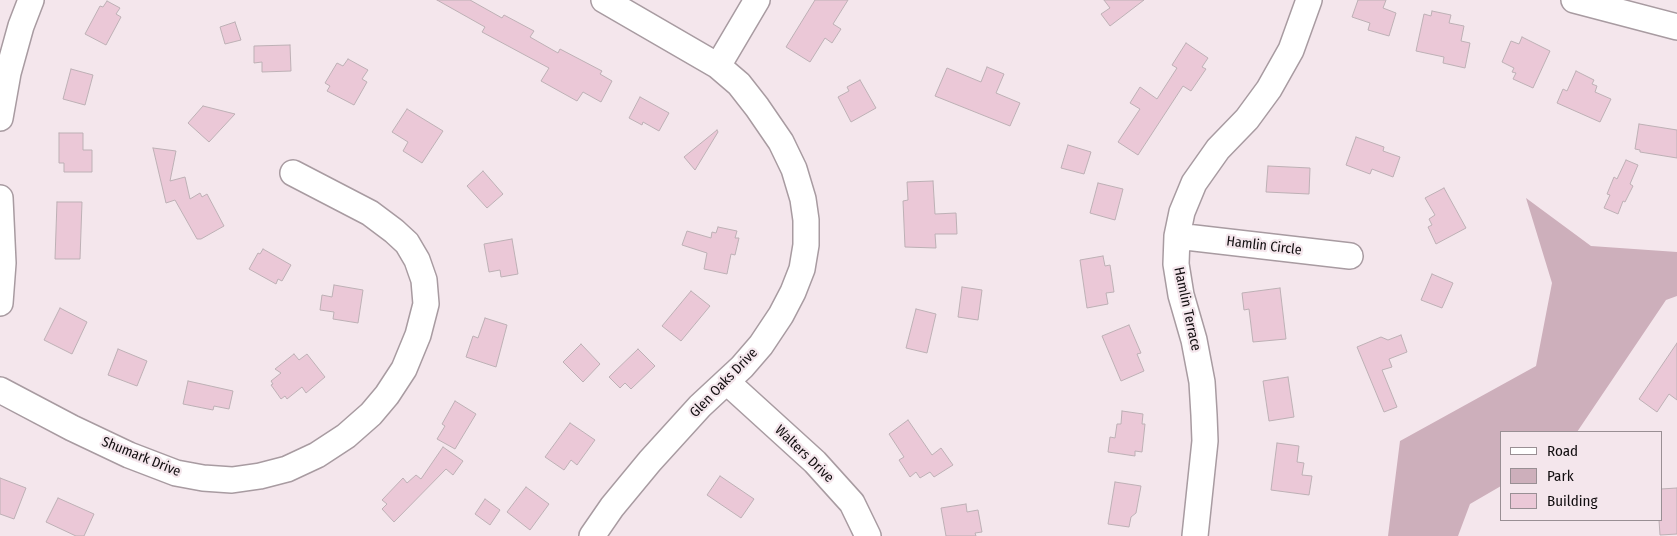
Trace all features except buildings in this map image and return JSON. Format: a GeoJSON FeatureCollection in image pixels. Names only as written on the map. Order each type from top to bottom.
{"type":"FeatureCollection","features":[{"type":"Feature","properties":{"kind":"street"},"geometry":{"type":"LineString","coordinates":[[0,118],[8,73],[21,26],[31,0]]}},
{"type":"Feature","properties":{"kind":"street","name":"Glen Oaks Drive"},"geometry":{"type":"LineString","coordinates":[[592,536],[612,507],[650,461],[700,406],[727,382],[761,345],[781,315],[793,292],[802,269],[806,245],[806,220],[794,169],[781,142],[757,106],[739,84],[718,66],[604,0]]}},
{"type":"Feature","properties":{"kind":"street"},"geometry":{"type":"LineString","coordinates":[[718,66],[757,0]]}},
{"type":"Feature","properties":{"kind":"street","name":"Hamlin Terrace"},"geometry":{"type":"LineString","coordinates":[[1195,536],[1205,441],[1204,415],[1202,382],[1194,340],[1181,295],[1176,264],[1177,236],[1182,212],[1194,183],[1218,149],[1248,119],[1270,89],[1291,50],[1309,0]]}},
{"type":"Feature","properties":{"kind":"street"},"geometry":{"type":"LineString","coordinates":[[1574,0],[1677,27]]}},
{"type":"Feature","properties":{"kind":"street","name":"Shumark Drive"},"geometry":{"type":"LineString","coordinates":[[0,390],[72,428],[130,455],[176,473],[203,478],[232,480],[260,476],[287,469],[317,455],[346,436],[371,414],[387,395],[404,369],[418,334],[426,304],[424,280],[417,260],[407,243],[394,231],[370,213],[293,174]]}},
{"type":"Feature","properties":{"kind":"street"},"geometry":{"type":"LineString","coordinates":[[0,198],[3,263],[0,303]]}},
{"type":"Feature","properties":{"kind":"street","name":"Hamlin Circle"},"geometry":{"type":"LineString","coordinates":[[1177,236],[1350,256]]}},
{"type":"Feature","properties":{"kind":"street","name":"Walters Drive"},"geometry":{"type":"LineString","coordinates":[[727,382],[816,462],[852,504],[868,536]]}},
{"type":"Feature","properties":{"kind":"green space"},"geometry":{"type":"Polygon","coordinates":[[[1526,198],[1591,246],[1677,252],[1677,296],[1666,300],[1578,431],[1500,431],[1500,487],[1470,504],[1458,536],[1388,536],[1400,441],[1536,366],[1552,283],[1526,198]]]}}]}
